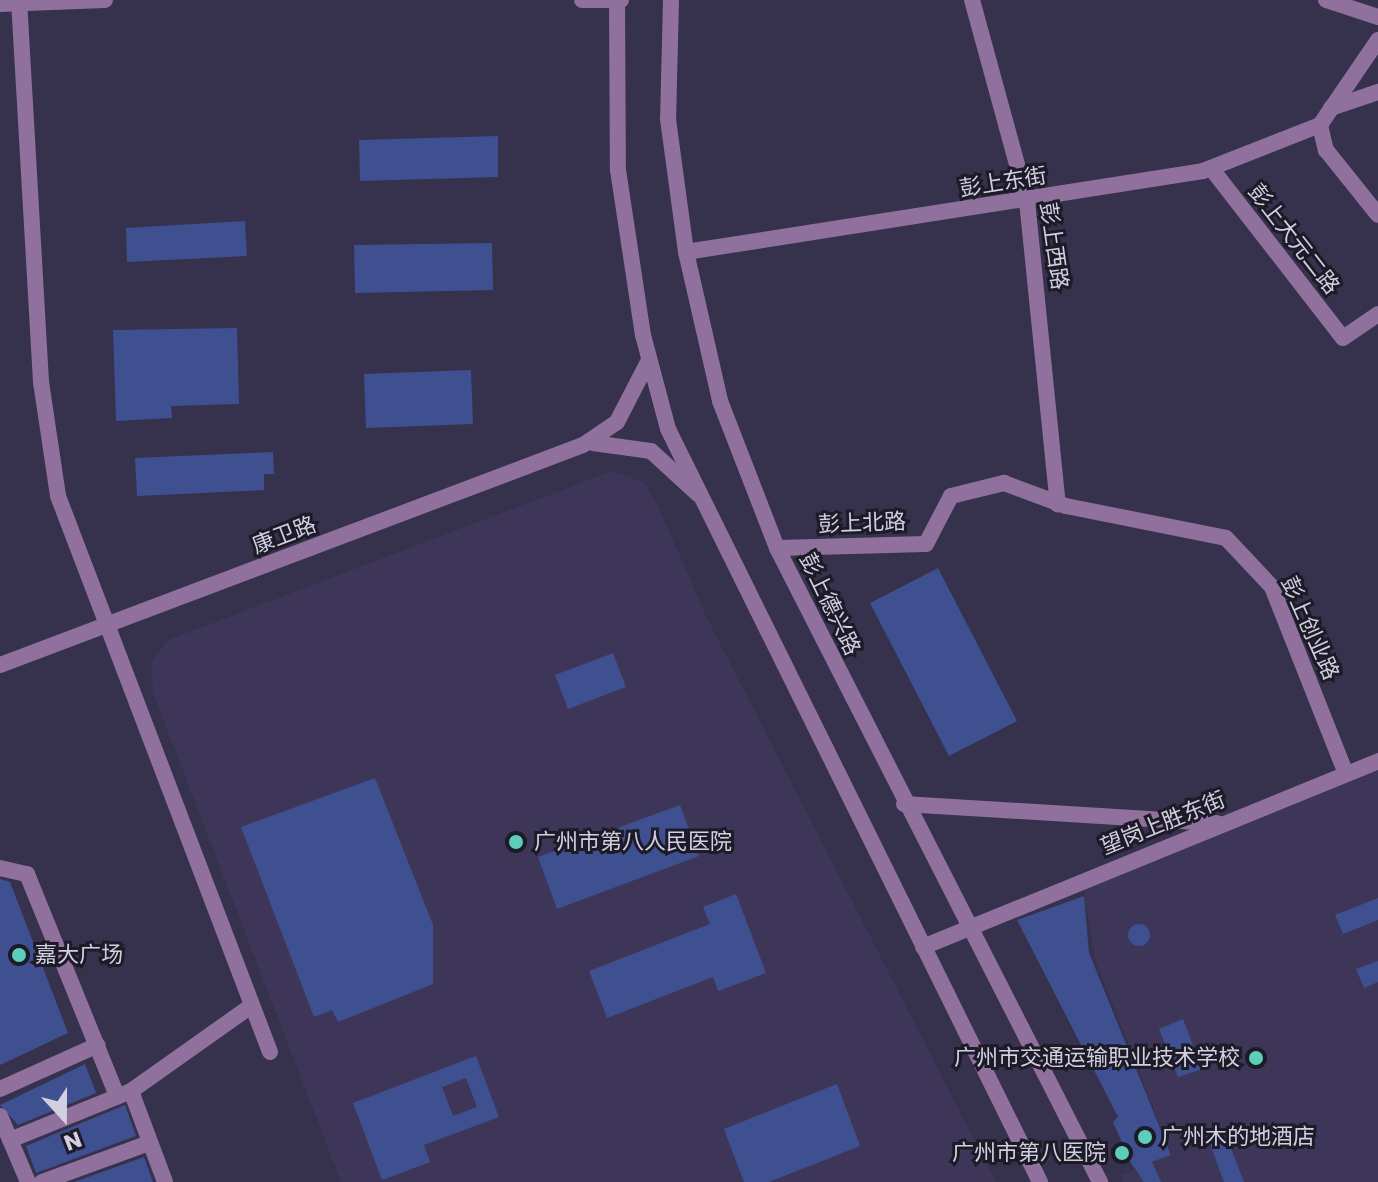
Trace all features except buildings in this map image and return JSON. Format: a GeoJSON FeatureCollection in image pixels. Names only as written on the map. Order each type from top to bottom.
{"type":"FeatureCollection","features":[{"type":"Feature","properties":{"kind":"street"},"geometry":{"type":"LineString","coordinates":[[0,4],[105,0]]}},
{"type":"Feature","properties":{"kind":"street"},"geometry":{"type":"LineString","coordinates":[[582,0],[618,1],[618,170],[649,360],[698,494],[1040,1182]]}},
{"type":"Feature","properties":{"kind":"street","name":"彭上德兴路"},"geometry":{"type":"LineString","coordinates":[[671,0],[668,119],[686,252],[720,401],[777,548],[966,927],[1100,1182]]}},
{"type":"Feature","properties":{"kind":"street","name":"彭上西路"},"geometry":{"type":"LineString","coordinates":[[972,0],[1027,201],[1058,504]]}},
{"type":"Feature","properties":{"kind":"street"},"geometry":{"type":"LineString","coordinates":[[1326,0],[1378,17]]}},
{"type":"Feature","properties":{"kind":"street"},"geometry":{"type":"LineString","coordinates":[[19,2],[47,445],[105,626],[270,1052]]}},
{"type":"Feature","properties":{"kind":"street"},"geometry":{"type":"LineString","coordinates":[[1378,40],[1320,125],[1326,150],[1378,215]]}},
{"type":"Feature","properties":{"kind":"street"},"geometry":{"type":"LineString","coordinates":[[1331,108],[1378,92]]}},
{"type":"Feature","properties":{"kind":"street","name":"彭上东街"},"geometry":{"type":"LineString","coordinates":[[686,252],[1027,201],[1211,168],[1320,125]]}},
{"type":"Feature","properties":{"kind":"street","name":"彭上大元二路"},"geometry":{"type":"LineString","coordinates":[[1211,168],[1343,338],[1378,314]]}},
{"type":"Feature","properties":{"kind":"street"},"geometry":{"type":"LineString","coordinates":[[583,445],[617,422],[649,360]]}},
{"type":"Feature","properties":{"kind":"street"},"geometry":{"type":"LineString","coordinates":[[583,445],[638,444],[698,494]]}},
{"type":"Feature","properties":{"kind":"street","name":"康卫路"},"geometry":{"type":"LineString","coordinates":[[0,665],[583,445]]}},
{"type":"Feature","properties":{"kind":"street","name":"彭上北路"},"geometry":{"type":"LineString","coordinates":[[777,548],[926,544],[951,496],[1004,483],[1058,504]]}},
{"type":"Feature","properties":{"kind":"street","name":"彭上创业路"},"geometry":{"type":"LineString","coordinates":[[1058,504],[1226,538],[1272,587],[1346,774]]}},
{"type":"Feature","properties":{"kind":"street","name":"望岗上胜东街"},"geometry":{"type":"LineString","coordinates":[[923,947],[1378,761]]}},
{"type":"Feature","properties":{"kind":"street"},"geometry":{"type":"LineString","coordinates":[[904,804],[1222,823]]}},
{"type":"Feature","properties":{"kind":"street"},"geometry":{"type":"LineString","coordinates":[[0,868],[27,874],[98,1045],[149,1143],[165,1182]]}},
{"type":"Feature","properties":{"kind":"street"},"geometry":{"type":"LineString","coordinates":[[10,1140],[124,1093],[251,1006]]}},
{"type":"Feature","properties":{"kind":"street"},"geometry":{"type":"LineString","coordinates":[[0,1089],[98,1045]]}},
{"type":"Feature","properties":{"kind":"street"},"geometry":{"type":"LineString","coordinates":[[0,1116],[28,1182]]}},
{"type":"Feature","properties":{"kind":"street"},"geometry":{"type":"LineString","coordinates":[[42,1182],[149,1143]]}},
{"type":"Feature","properties":{"kind":"shaded area","name":"广州市第八人民医院"},"geometry":{"type":"Polygon","coordinates":[[[612,471],[645,483],[658,506],[707,618],[996,1182],[341,1182],[153,693],[151,662],[168,640],[612,471]]]}},
{"type":"Feature","properties":{"kind":"shaded area","name":"广州市交通运输职业技术学校"},"geometry":{"type":"Polygon","coordinates":[[[1378,769],[1378,1182],[1123,1182],[1120,1175],[1172,1155],[1095,960],[1083,884],[1378,769]]]}},
{"type":"Feature","properties":{"kind":"place","name":"广州市第八人民医院"},"geometry":{"type":"Point","coordinates":[516,842]}},
{"type":"Feature","properties":{"kind":"place","name":"嘉大广场"},"geometry":{"type":"Point","coordinates":[19,955]}},
{"type":"Feature","properties":{"kind":"place","name":"广州市交通运输职业技术学校"},"geometry":{"type":"Point","coordinates":[1256,1058]}},
{"type":"Feature","properties":{"kind":"place","name":"广州木的地酒店"},"geometry":{"type":"Point","coordinates":[1145,1137]}},
{"type":"Feature","properties":{"kind":"place","name":"广州市第八医院"},"geometry":{"type":"Point","coordinates":[1122,1153]}}]}
